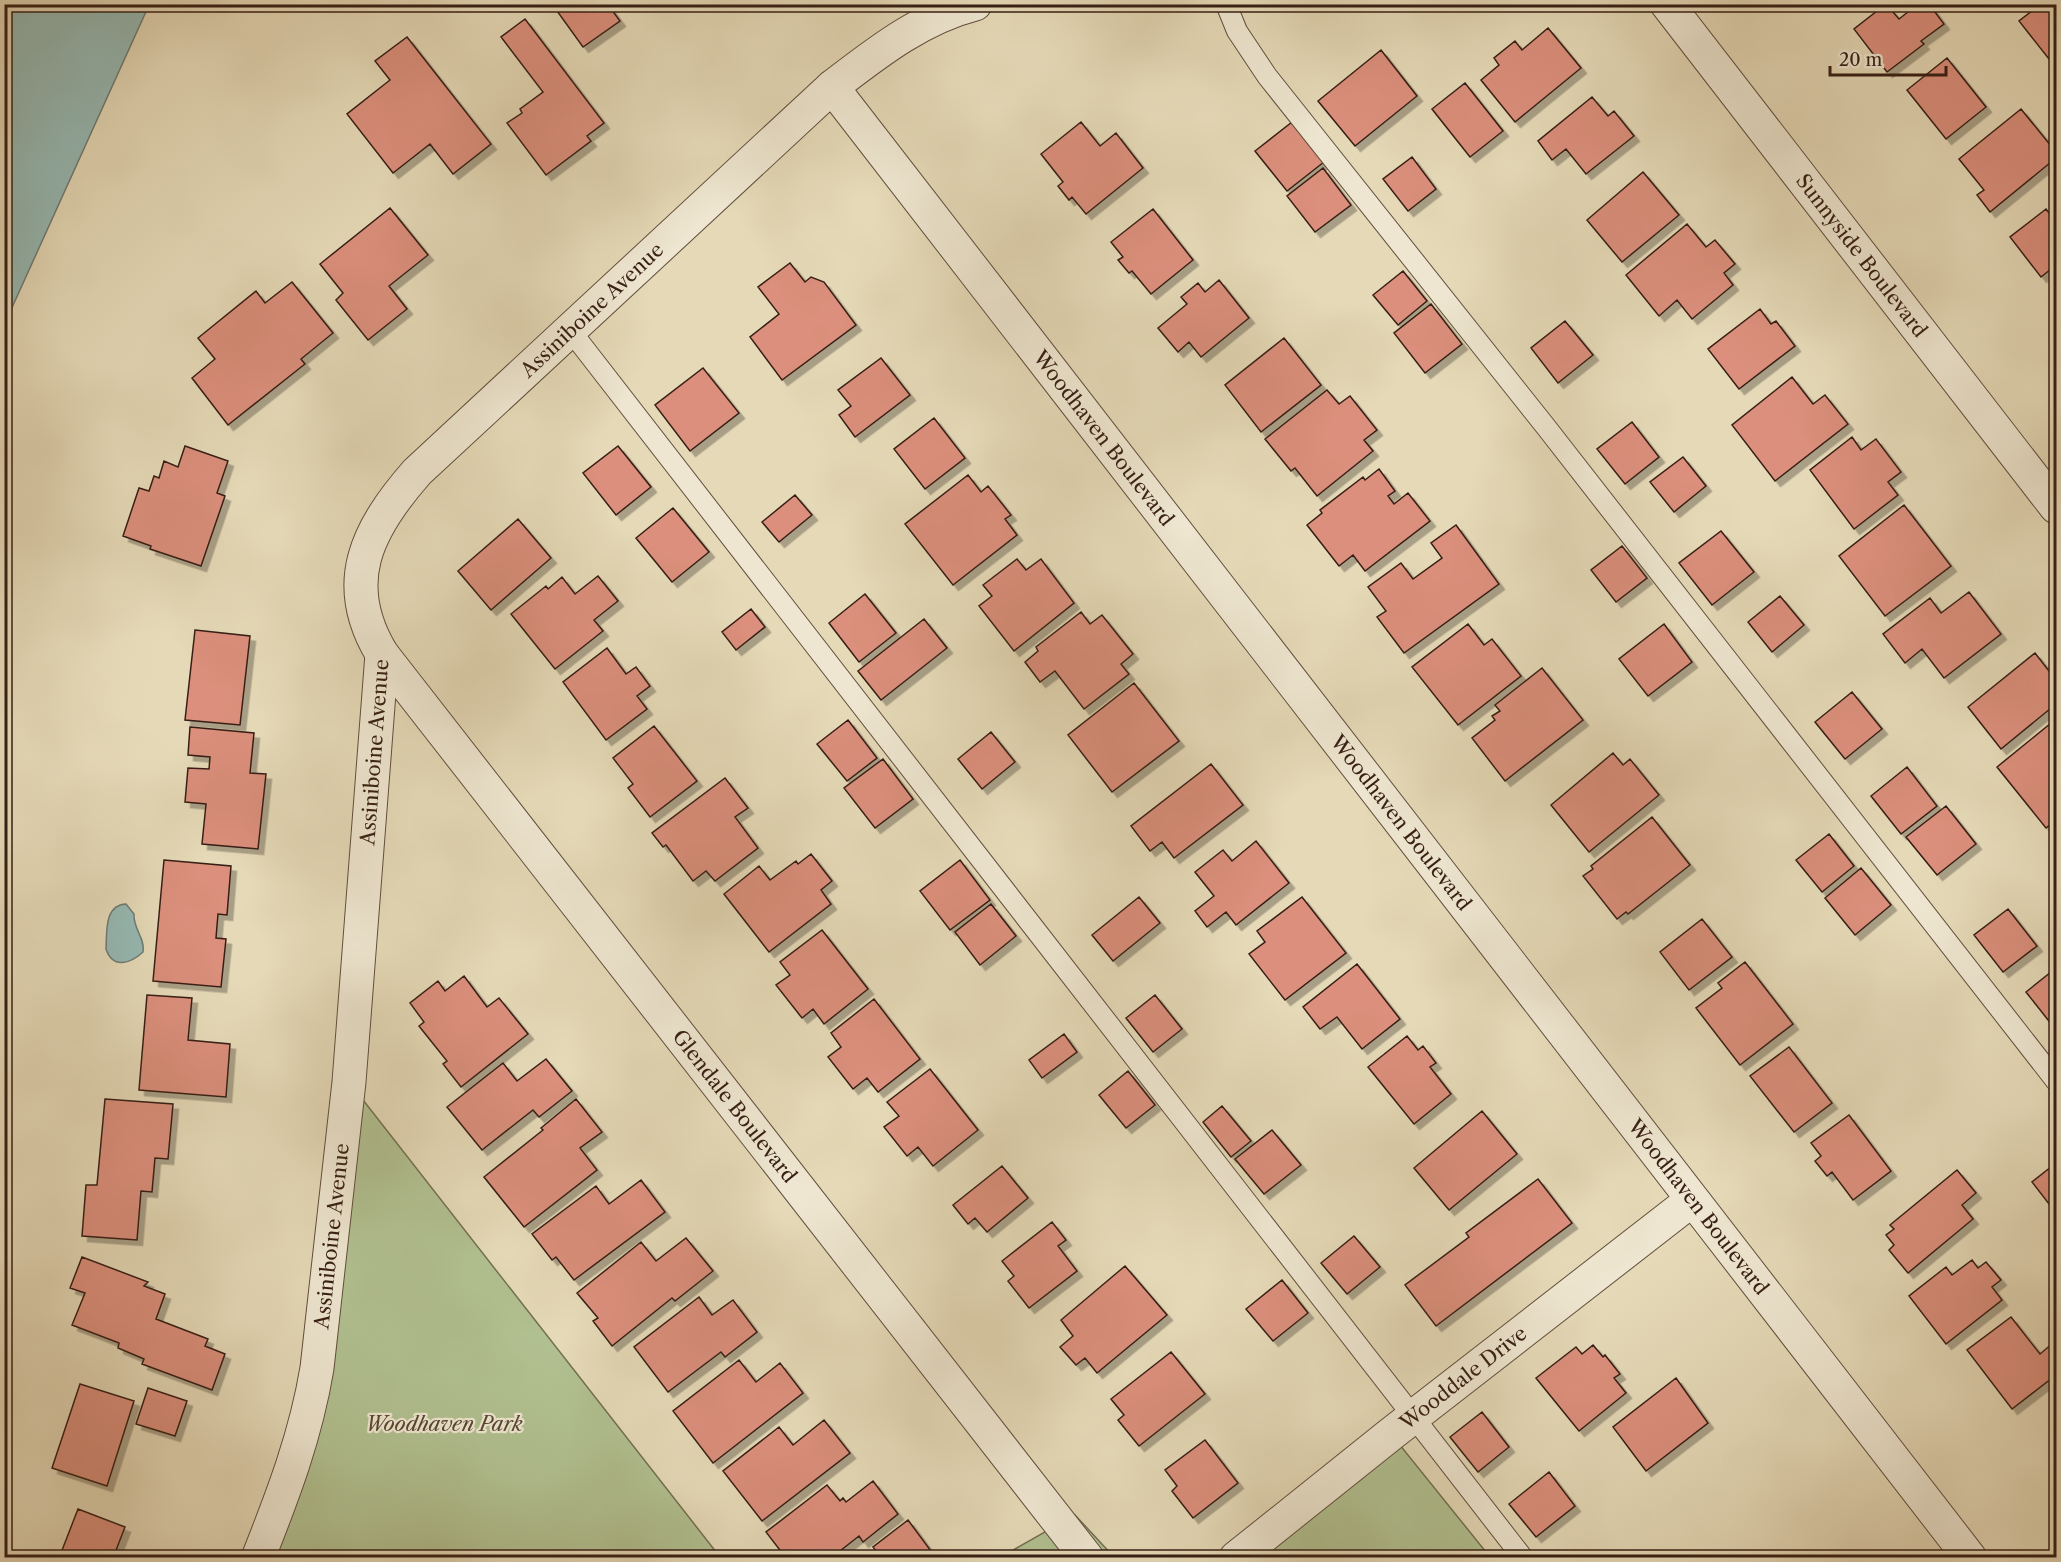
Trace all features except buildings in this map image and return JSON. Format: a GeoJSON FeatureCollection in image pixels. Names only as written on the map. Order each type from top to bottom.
{"type":"FeatureCollection","features":[{"type":"Feature","properties":{"kind":"street","name":"Assiniboine Avenue"},"geometry":{"type":"LineString","coordinates":[[258,1557],[298,1453],[312,1402],[318,1368],[349,1082],[382,654],[365,622],[360,601],[364,560],[372,537],[399,492],[417,472],[832,87],[896,40],[925,22],[975,4]]}},
{"type":"Feature","properties":{"kind":"street","name":"Sunnyside Boulevard"},"geometry":{"type":"LineString","coordinates":[[1667,4],[2056,507]]}},
{"type":"Feature","properties":{"kind":"street","name":"Woodhaven Boulevard"},"geometry":{"type":"LineString","coordinates":[[832,87],[1970,1557]]}},
{"type":"Feature","properties":{"kind":"street","name":"Glendale Boulevard"},"geometry":{"type":"LineString","coordinates":[[382,654],[1087,1557]]}},
{"type":"Feature","properties":{"kind":"street","name":"Wooddale Drive"},"geometry":{"type":"LineString","coordinates":[[1236,1557],[1692,1200]]}},
{"type":"Feature","properties":{"kind":"lane"},"geometry":{"type":"LineString","coordinates":[[1226,4],[1237,31],[1267,76],[1546,427],[2056,1081]]}},
{"type":"Feature","properties":{"kind":"lane"},"geometry":{"type":"LineString","coordinates":[[570,330],[1523,1557]]}},
{"type":"Feature","properties":{"kind":"green space","name":"Woodhaven Park"},"geometry":{"type":"Polygon","coordinates":[[[349,1082],[720,1557],[258,1558],[291,1474],[349,1082]]]}},
{"type":"Feature","properties":{"kind":"green space"},"geometry":{"type":"Polygon","coordinates":[[[1391,1434],[1490,1557],[1236,1558],[1391,1434]]]}},
{"type":"Feature","properties":{"kind":"green space"},"geometry":{"type":"Polygon","coordinates":[[[1075,1515],[1114,1557],[1003,1558],[1013,1550],[1075,1515]]]}},
{"type":"Feature","properties":{"kind":"water"},"geometry":{"type":"Polygon","coordinates":[[[4,5],[149,5],[5,323],[4,5]]]}},
{"type":"Feature","properties":{"kind":"water"},"geometry":{"type":"Polygon","coordinates":[[[126,904],[134,914],[143,952],[128,961],[118,962],[109,956],[106,949],[108,920],[114,909],[126,904]]]}}]}
